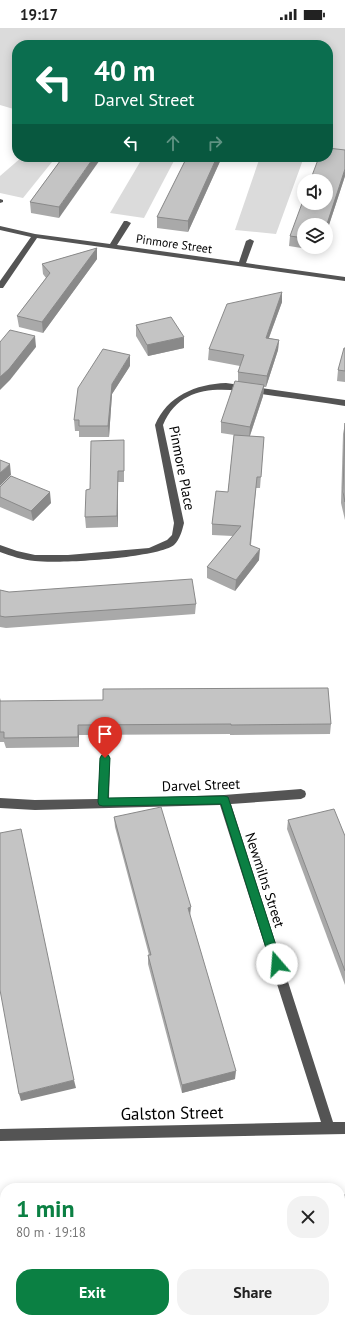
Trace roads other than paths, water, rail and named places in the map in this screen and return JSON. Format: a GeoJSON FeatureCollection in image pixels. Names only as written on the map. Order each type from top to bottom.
{"type":"FeatureCollection","features":[{"type":"Feature","properties":{"kind":"street"},"geometry":{"type":"LineString","coordinates":[[112,247],[127,223]]}},
{"type":"Feature","properties":{"kind":"street","name":"Pinmore Street"},"geometry":{"type":"LineString","coordinates":[[0,228],[35,236],[345,279]]}},
{"type":"Feature","properties":{"kind":"street"},"geometry":{"type":"LineString","coordinates":[[0,286],[35,236]]}},
{"type":"Feature","properties":{"kind":"street"},"geometry":{"type":"LineString","coordinates":[[242,264],[250,241]]}},
{"type":"Feature","properties":{"kind":"street","name":"Pinmore Place"},"geometry":{"type":"LineString","coordinates":[[0,548],[27,557],[49,558],[149,551],[164,547],[174,540],[178,533],[179,523],[158,425],[161,417],[174,404],[204,388],[215,385],[226,386],[345,403]]}},
{"type":"Feature","properties":{"kind":"street"},"geometry":{"type":"LineString","coordinates":[[103,802],[105,758]]}},
{"type":"Feature","properties":{"kind":"street","name":"Darvel Street"},"geometry":{"type":"LineString","coordinates":[[0,803],[35,805],[103,802],[224,800],[301,794]]}},
{"type":"Feature","properties":{"kind":"street","name":"Newmilns Street"},"geometry":{"type":"LineString","coordinates":[[224,800],[329,1128]]}},
{"type":"Feature","properties":{"kind":"street","name":"Galston Street"},"geometry":{"type":"LineString","coordinates":[[0,1135],[345,1128]]}}]}
